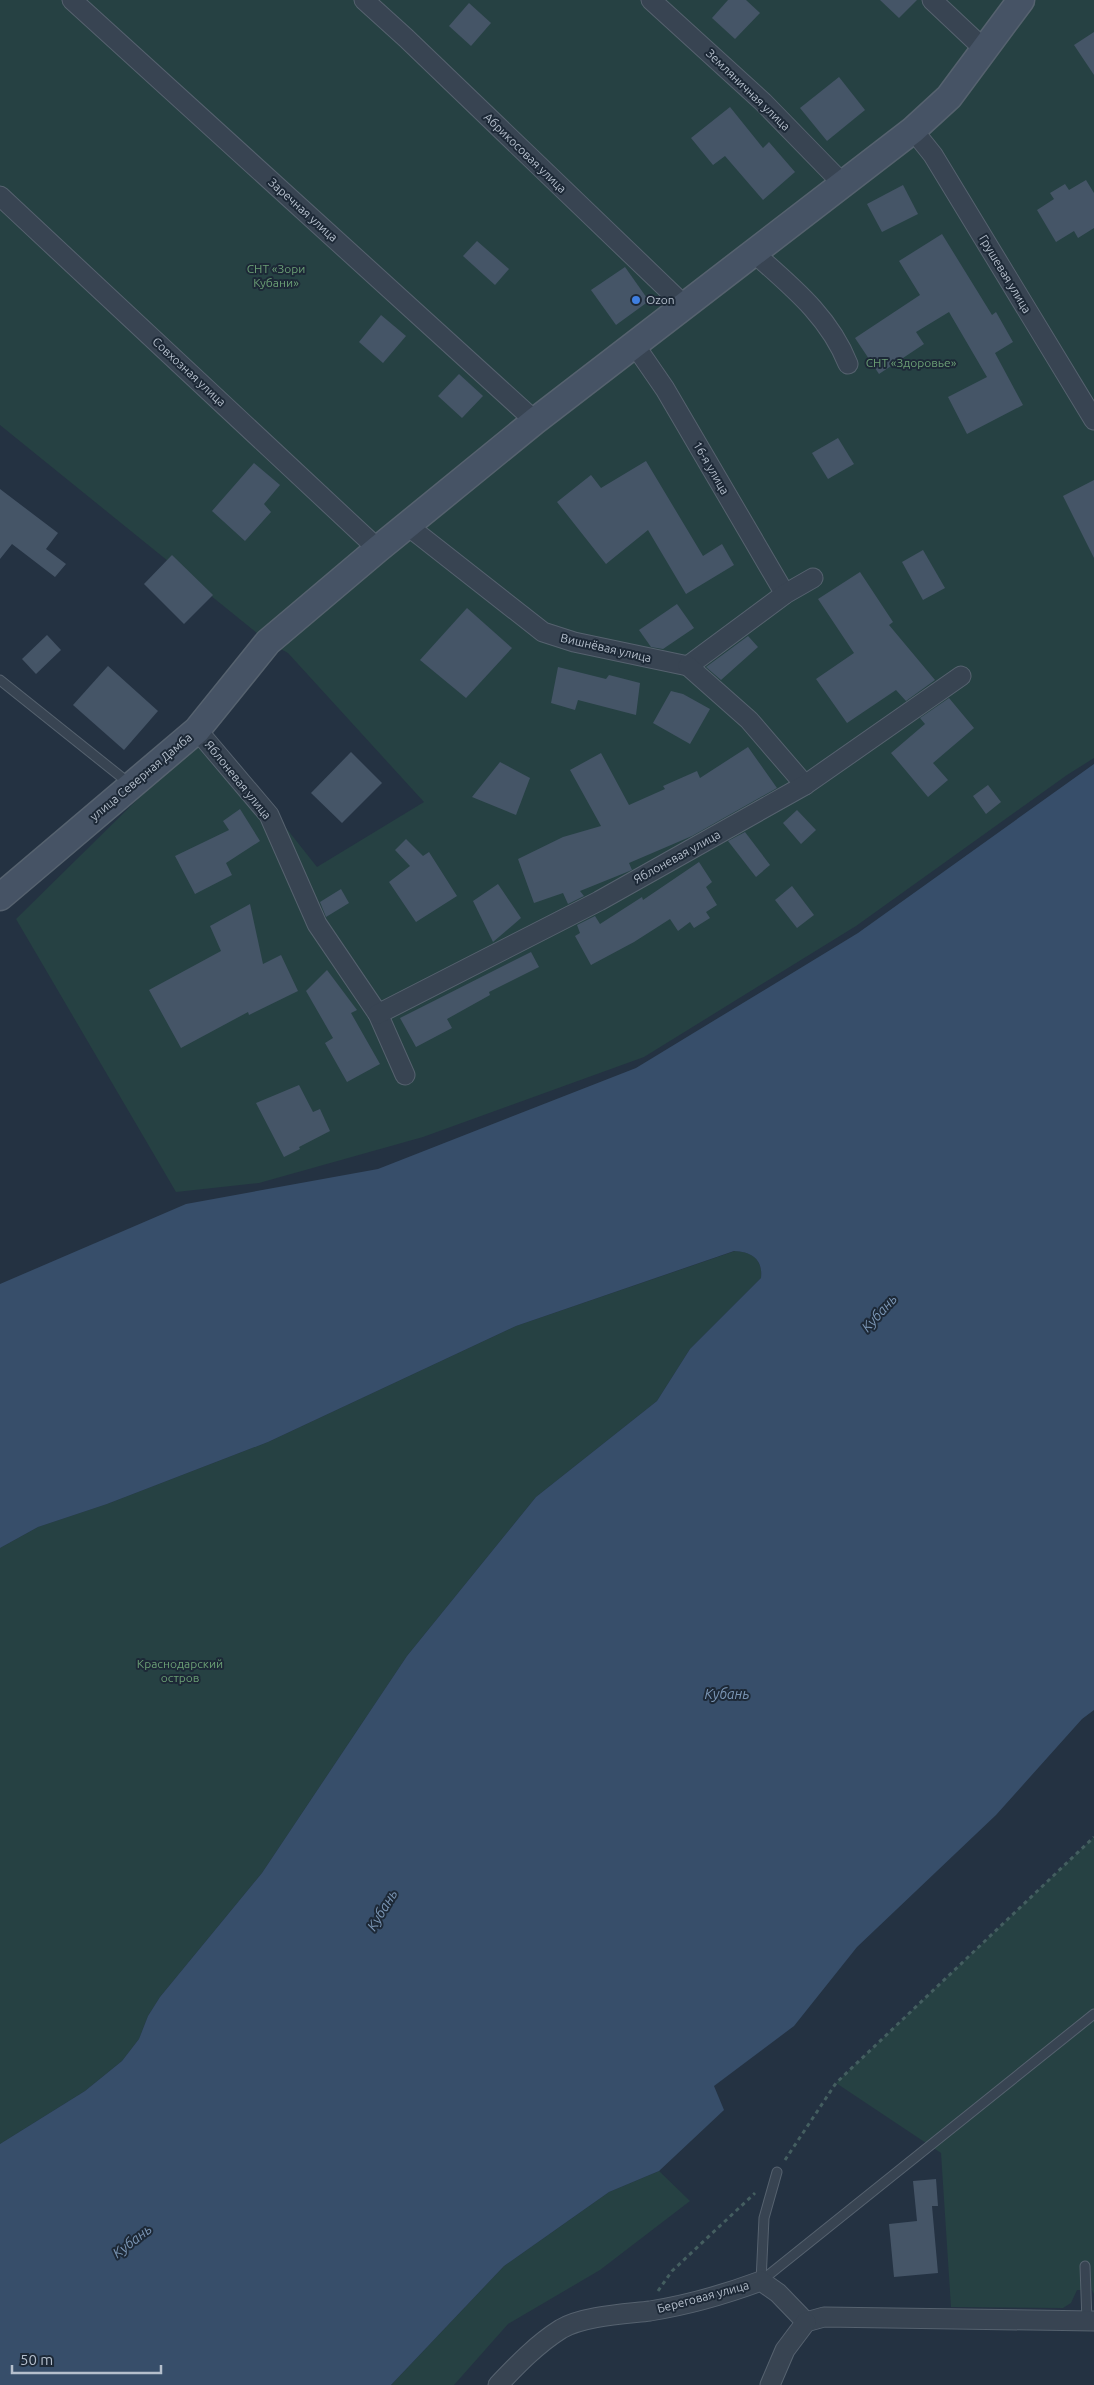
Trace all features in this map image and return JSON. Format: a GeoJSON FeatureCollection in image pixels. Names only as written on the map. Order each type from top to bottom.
{"type":"FeatureCollection","features":[{"type":"Feature","properties":{"kind":"street","name":"Заречная улица"},"geometry":{"type":"LineString","coordinates":[[72,0],[535,420]]}},
{"type":"Feature","properties":{"kind":"street","name":"Абрикосовая улица"},"geometry":{"type":"LineString","coordinates":[[364,0],[686,307]]}},
{"type":"Feature","properties":{"kind":"street","name":"Земляничная улица"},"geometry":{"type":"LineString","coordinates":[[651,0],[763,102],[842,183]]}},
{"type":"Feature","properties":{"kind":"street"},"geometry":{"type":"LineString","coordinates":[[932,0],[984,49]]}},
{"type":"Feature","properties":{"kind":"street","name":"улица Северная Дамба"},"geometry":{"type":"LineString","coordinates":[[0,897],[197,730],[268,642],[378,549],[535,420],[634,344],[686,307],[842,183],[913,130],[949,97],[1021,0]]}},
{"type":"Feature","properties":{"kind":"street","name":"Грушевая улица"},"geometry":{"type":"LineString","coordinates":[[913,130],[934,155],[1094,420]]}},
{"type":"Feature","properties":{"kind":"street","name":"Совхозная улица"},"geometry":{"type":"LineString","coordinates":[[0,196],[378,549]]}},
{"type":"Feature","properties":{"kind":"street"},"geometry":{"type":"LineString","coordinates":[[754,253],[804,298],[830,328],[848,364]]}},
{"type":"Feature","properties":{"kind":"street","name":"16-я улица"},"geometry":{"type":"LineString","coordinates":[[634,344],[665,389],[784,594]]}},
{"type":"Feature","properties":{"kind":"street","name":"Вишнёвая улица"},"geometry":{"type":"LineString","coordinates":[[408,526],[543,632],[574,642],[688,666]]}},
{"type":"Feature","properties":{"kind":"street"},"geometry":{"type":"LineString","coordinates":[[805,785],[749,720],[688,666],[784,594],[813,578]]}},
{"type":"Feature","properties":{"kind":"street","name":"Яблоневая улица"},"geometry":{"type":"LineString","coordinates":[[378,1014],[599,901],[805,785],[961,676]]}},
{"type":"Feature","properties":{"kind":"street","name":"Яблоневая улица"},"geometry":{"type":"LineString","coordinates":[[197,730],[269,815],[317,924],[378,1014],[405,1075]]}},
{"type":"Feature","properties":{"kind":"street","name":"Береговая улица"},"geometry":{"type":"LineString","coordinates":[[498,2385],[529,2353],[562,2328],[599,2317],[652,2310],[730,2293],[761,2281],[778,2293],[806,2322]]}},
{"type":"Feature","properties":{"kind":"street"},"geometry":{"type":"LineString","coordinates":[[770,2385],[785,2350],[806,2322],[824,2317],[1090,2321]]}},
{"type":"Feature","properties":{"kind":"lane"},"geometry":{"type":"LineString","coordinates":[[0,680],[132,786]]}},
{"type":"Feature","properties":{"kind":"lane"},"geometry":{"type":"LineString","coordinates":[[761,2281],[1094,2014]]}},
{"type":"Feature","properties":{"kind":"lane"},"geometry":{"type":"LineString","coordinates":[[761,2281],[764,2218],[777,2172]]}},
{"type":"Feature","properties":{"kind":"lane"},"geometry":{"type":"LineString","coordinates":[[1085,2266],[1090,2321]]}},
{"type":"Feature","properties":{"kind":"path"},"geometry":{"type":"LineString","coordinates":[[652,2310],[658,2291],[672,2271],[777,2172],[836,2083],[1094,1837]]}},
{"type":"Feature","properties":{"kind":"green space","name":"СНТ «Зори Кубани»"},"geometry":{"type":"Polygon","coordinates":[[[0,0],[1094,0],[1094,758],[1067,775],[856,926],[644,1057],[423,1137],[259,1183],[176,1192],[16,919],[143,794],[197,747],[214,737],[317,867],[424,802],[288,653],[268,642],[0,425],[0,0]]]}},
{"type":"Feature","properties":{"kind":"green space","name":"Краснодарский остров"},"geometry":{"type":"Polygon","coordinates":[[[735,1251],[747,1253],[758,1261],[761,1278],[690,1349],[657,1401],[536,1497],[407,1656],[262,1873],[160,1997],[148,2016],[139,2039],[122,2061],[85,2091],[0,2144],[0,1548],[38,1527],[107,1504],[268,1442],[516,1326],[735,1251]]]}},
{"type":"Feature","properties":{"kind":"green space"},"geometry":{"type":"Polygon","coordinates":[[[1094,1837],[1094,2294],[1092,2290],[1077,2290],[1071,2303],[1063,2308],[951,2307],[941,2153],[836,2083],[1094,1837]]]}},
{"type":"Feature","properties":{"kind":"green space"},"geometry":{"type":"Polygon","coordinates":[[[659,2171],[690,2201],[600,2270],[508,2324],[454,2385],[391,2385],[504,2266],[609,2192],[659,2171]]]}},
{"type":"Feature","properties":{"kind":"water","name":"Кубань"},"geometry":{"type":"Polygon","coordinates":[[[1094,764],[1094,1710],[1082,1719],[996,1815],[857,1947],[794,2026],[714,2086],[724,2110],[659,2171],[609,2192],[504,2266],[391,2385],[0,2385],[0,2144],[85,2091],[122,2061],[139,2039],[148,2016],[160,1997],[262,1873],[407,1656],[536,1497],[657,1401],[690,1349],[761,1278],[761,1271],[758,1261],[751,1255],[734,1251],[516,1326],[268,1442],[107,1504],[38,1527],[0,1548],[0,1284],[186,1204],[378,1169],[636,1068],[858,933],[1094,764]]]}},
{"type":"Feature","properties":{"kind":"building"},"geometry":{"type":"Polygon","coordinates":[[[728,0],[746,0],[760,13],[735,39],[712,18],[728,0]]]}},
{"type":"Feature","properties":{"kind":"building"},"geometry":{"type":"Polygon","coordinates":[[[880,0],[917,0],[899,18],[880,0]]]}},
{"type":"Feature","properties":{"kind":"building"},"geometry":{"type":"Polygon","coordinates":[[[469,3],[491,23],[471,46],[449,26],[469,3]]]}},
{"type":"Feature","properties":{"kind":"building"},"geometry":{"type":"Polygon","coordinates":[[[1094,32],[1094,75],[1074,45],[1094,32]]]}},
{"type":"Feature","properties":{"kind":"building"},"geometry":{"type":"Polygon","coordinates":[[[839,77],[865,110],[827,141],[800,108],[839,77]]]}},
{"type":"Feature","properties":{"kind":"building"},"geometry":{"type":"Polygon","coordinates":[[[730,107],[763,148],[769,142],[795,172],[763,200],[725,156],[713,165],[691,138],[730,107]]]}},
{"type":"Feature","properties":{"kind":"building"},"geometry":{"type":"Polygon","coordinates":[[[1086,180],[1094,193],[1094,228],[1078,238],[1074,231],[1056,242],[1037,210],[1054,199],[1050,193],[1065,184],[1069,190],[1086,180]]]}},
{"type":"Feature","properties":{"kind":"building"},"geometry":{"type":"Polygon","coordinates":[[[903,185],[918,214],[882,232],[867,204],[903,185]]]}},
{"type":"Feature","properties":{"kind":"building"},"geometry":{"type":"Polygon","coordinates":[[[942,234],[992,315],[996,312],[1013,342],[995,353],[1023,405],[967,434],[948,397],[987,377],[949,312],[916,332],[924,344],[879,374],[855,338],[920,295],[899,261],[942,234]]]}},
{"type":"Feature","properties":{"kind":"building"},"geometry":{"type":"Polygon","coordinates":[[[477,241],[509,269],[495,285],[463,256],[477,241]]]}},
{"type":"Feature","properties":{"kind":"building"},"geometry":{"type":"Polygon","coordinates":[[[625,267],[649,301],[616,325],[591,290],[625,267]]]}},
{"type":"Feature","properties":{"kind":"building"},"geometry":{"type":"Polygon","coordinates":[[[381,315],[406,336],[383,363],[359,342],[381,315]]]}},
{"type":"Feature","properties":{"kind":"building"},"geometry":{"type":"Polygon","coordinates":[[[459,374],[483,396],[462,418],[438,396],[459,374]]]}},
{"type":"Feature","properties":{"kind":"building"},"geometry":{"type":"Polygon","coordinates":[[[838,438],[854,464],[828,479],[812,453],[838,438]]]}},
{"type":"Feature","properties":{"kind":"building"},"geometry":{"type":"Polygon","coordinates":[[[646,461],[703,556],[722,544],[734,565],[686,594],[648,530],[606,564],[557,502],[591,475],[601,488],[646,461]]]}},
{"type":"Feature","properties":{"kind":"building"},"geometry":{"type":"Polygon","coordinates":[[[254,463],[280,485],[264,504],[271,512],[245,541],[212,511],[254,463]]]}},
{"type":"Feature","properties":{"kind":"building"},"geometry":{"type":"Polygon","coordinates":[[[1094,480],[1094,558],[1063,496],[1094,480]]]}},
{"type":"Feature","properties":{"kind":"building"},"geometry":{"type":"Polygon","coordinates":[[[0,489],[58,533],[46,549],[66,564],[55,577],[12,544],[0,559],[0,489]]]}},
{"type":"Feature","properties":{"kind":"building"},"geometry":{"type":"Polygon","coordinates":[[[923,550],[945,588],[923,600],[902,562],[923,550]]]}},
{"type":"Feature","properties":{"kind":"building"},"geometry":{"type":"Polygon","coordinates":[[[172,555],[213,595],[184,624],[144,584],[172,555]]]}},
{"type":"Feature","properties":{"kind":"building"},"geometry":{"type":"Polygon","coordinates":[[[860,572],[893,622],[889,625],[935,680],[906,701],[896,690],[847,723],[816,679],[854,653],[818,599],[860,572]]]}},
{"type":"Feature","properties":{"kind":"building"},"geometry":{"type":"Polygon","coordinates":[[[677,604],[694,628],[663,649],[651,647],[639,630],[677,604]]]}},
{"type":"Feature","properties":{"kind":"building"},"geometry":{"type":"Polygon","coordinates":[[[467,608],[512,648],[466,698],[420,660],[467,608]]]}},
{"type":"Feature","properties":{"kind":"building"},"geometry":{"type":"Polygon","coordinates":[[[47,635],[61,650],[36,674],[22,659],[47,635]]]}},
{"type":"Feature","properties":{"kind":"building"},"geometry":{"type":"Polygon","coordinates":[[[748,636],[758,647],[721,680],[706,667],[748,636]]]}},
{"type":"Feature","properties":{"kind":"building"},"geometry":{"type":"Polygon","coordinates":[[[108,666],[158,711],[124,750],[73,705],[108,666]]]}},
{"type":"Feature","properties":{"kind":"building"},"geometry":{"type":"Polygon","coordinates":[[[558,667],[606,679],[609,675],[640,683],[636,715],[578,700],[575,710],[551,703],[558,667]]]}},
{"type":"Feature","properties":{"kind":"building"},"geometry":{"type":"Polygon","coordinates":[[[671,691],[683,694],[710,709],[690,744],[653,723],[671,691]]]}},
{"type":"Feature","properties":{"kind":"building"},"geometry":{"type":"Polygon","coordinates":[[[949,698],[974,728],[933,763],[948,780],[928,797],[891,753],[925,724],[920,718],[949,698]]]}},
{"type":"Feature","properties":{"kind":"building"},"geometry":{"type":"Polygon","coordinates":[[[748,747],[777,788],[692,836],[629,863],[632,870],[580,891],[584,896],[568,904],[563,893],[534,903],[518,859],[563,837],[601,826],[570,770],[601,753],[629,805],[665,789],[663,786],[697,771],[700,778],[748,747]]]}},
{"type":"Feature","properties":{"kind":"building"},"geometry":{"type":"Polygon","coordinates":[[[351,752],[382,783],[342,823],[311,793],[351,752]]]}},
{"type":"Feature","properties":{"kind":"building"},"geometry":{"type":"Polygon","coordinates":[[[500,762],[530,778],[516,815],[472,797],[500,762]]]}},
{"type":"Feature","properties":{"kind":"building"},"geometry":{"type":"Polygon","coordinates":[[[988,785],[1001,802],[986,814],[973,796],[988,785]]]}},
{"type":"Feature","properties":{"kind":"building"},"geometry":{"type":"Polygon","coordinates":[[[240,809],[260,841],[226,863],[232,875],[195,894],[175,856],[229,830],[223,821],[240,809]]]}},
{"type":"Feature","properties":{"kind":"building"},"geometry":{"type":"Polygon","coordinates":[[[797,810],[816,830],[801,844],[783,823],[797,810]]]}},
{"type":"Feature","properties":{"kind":"building"},"geometry":{"type":"Polygon","coordinates":[[[745,832],[770,865],[756,877],[728,841],[745,832]]]}},
{"type":"Feature","properties":{"kind":"building"},"geometry":{"type":"Polygon","coordinates":[[[406,839],[423,856],[429,852],[457,896],[416,922],[389,882],[410,866],[395,850],[406,839]]]}},
{"type":"Feature","properties":{"kind":"building"},"geometry":{"type":"Polygon","coordinates":[[[699,862],[712,882],[706,887],[717,905],[706,912],[710,918],[694,928],[690,922],[678,931],[670,919],[634,942],[591,965],[575,936],[580,933],[577,925],[595,916],[600,924],[642,897],[643,900],[699,862]]]}},
{"type":"Feature","properties":{"kind":"building"},"geometry":{"type":"Polygon","coordinates":[[[498,884],[521,918],[493,942],[473,901],[498,884]]]}},
{"type":"Feature","properties":{"kind":"building"},"geometry":{"type":"Polygon","coordinates":[[[792,886],[814,915],[797,928],[775,900],[792,886]]]}},
{"type":"Feature","properties":{"kind":"building"},"geometry":{"type":"Polygon","coordinates":[[[341,889],[349,903],[326,917],[320,902],[341,889]]]}},
{"type":"Feature","properties":{"kind":"building"},"geometry":{"type":"Polygon","coordinates":[[[250,904],[263,964],[281,955],[298,991],[249,1015],[248,1012],[181,1048],[149,990],[221,951],[210,926],[250,904]]]}},
{"type":"Feature","properties":{"kind":"building"},"geometry":{"type":"Polygon","coordinates":[[[531,952],[539,967],[489,992],[490,995],[447,1019],[452,1028],[416,1047],[400,1018],[531,952]]]}},
{"type":"Feature","properties":{"kind":"building"},"geometry":{"type":"Polygon","coordinates":[[[327,970],[357,1010],[351,1013],[380,1064],[347,1082],[325,1043],[333,1038],[306,991],[327,970]]]}},
{"type":"Feature","properties":{"kind":"building"},"geometry":{"type":"Polygon","coordinates":[[[299,1085],[313,1112],[320,1109],[330,1131],[284,1157],[256,1103],[299,1085]]]}},
{"type":"Feature","properties":{"kind":"building"},"geometry":{"type":"Polygon","coordinates":[[[936,2179],[938,2206],[932,2206],[938,2273],[894,2277],[889,2224],[917,2221],[913,2181],[936,2179]]]}},
{"type":"Feature","properties":{"kind":"place","name":"Ozon"},"geometry":{"type":"Point","coordinates":[636,300]}},
{"type":"Feature","properties":{"kind":"park label","name":"СНТ «Здоровье»"},"geometry":{"type":"Point","coordinates":[911,363]}}]}
